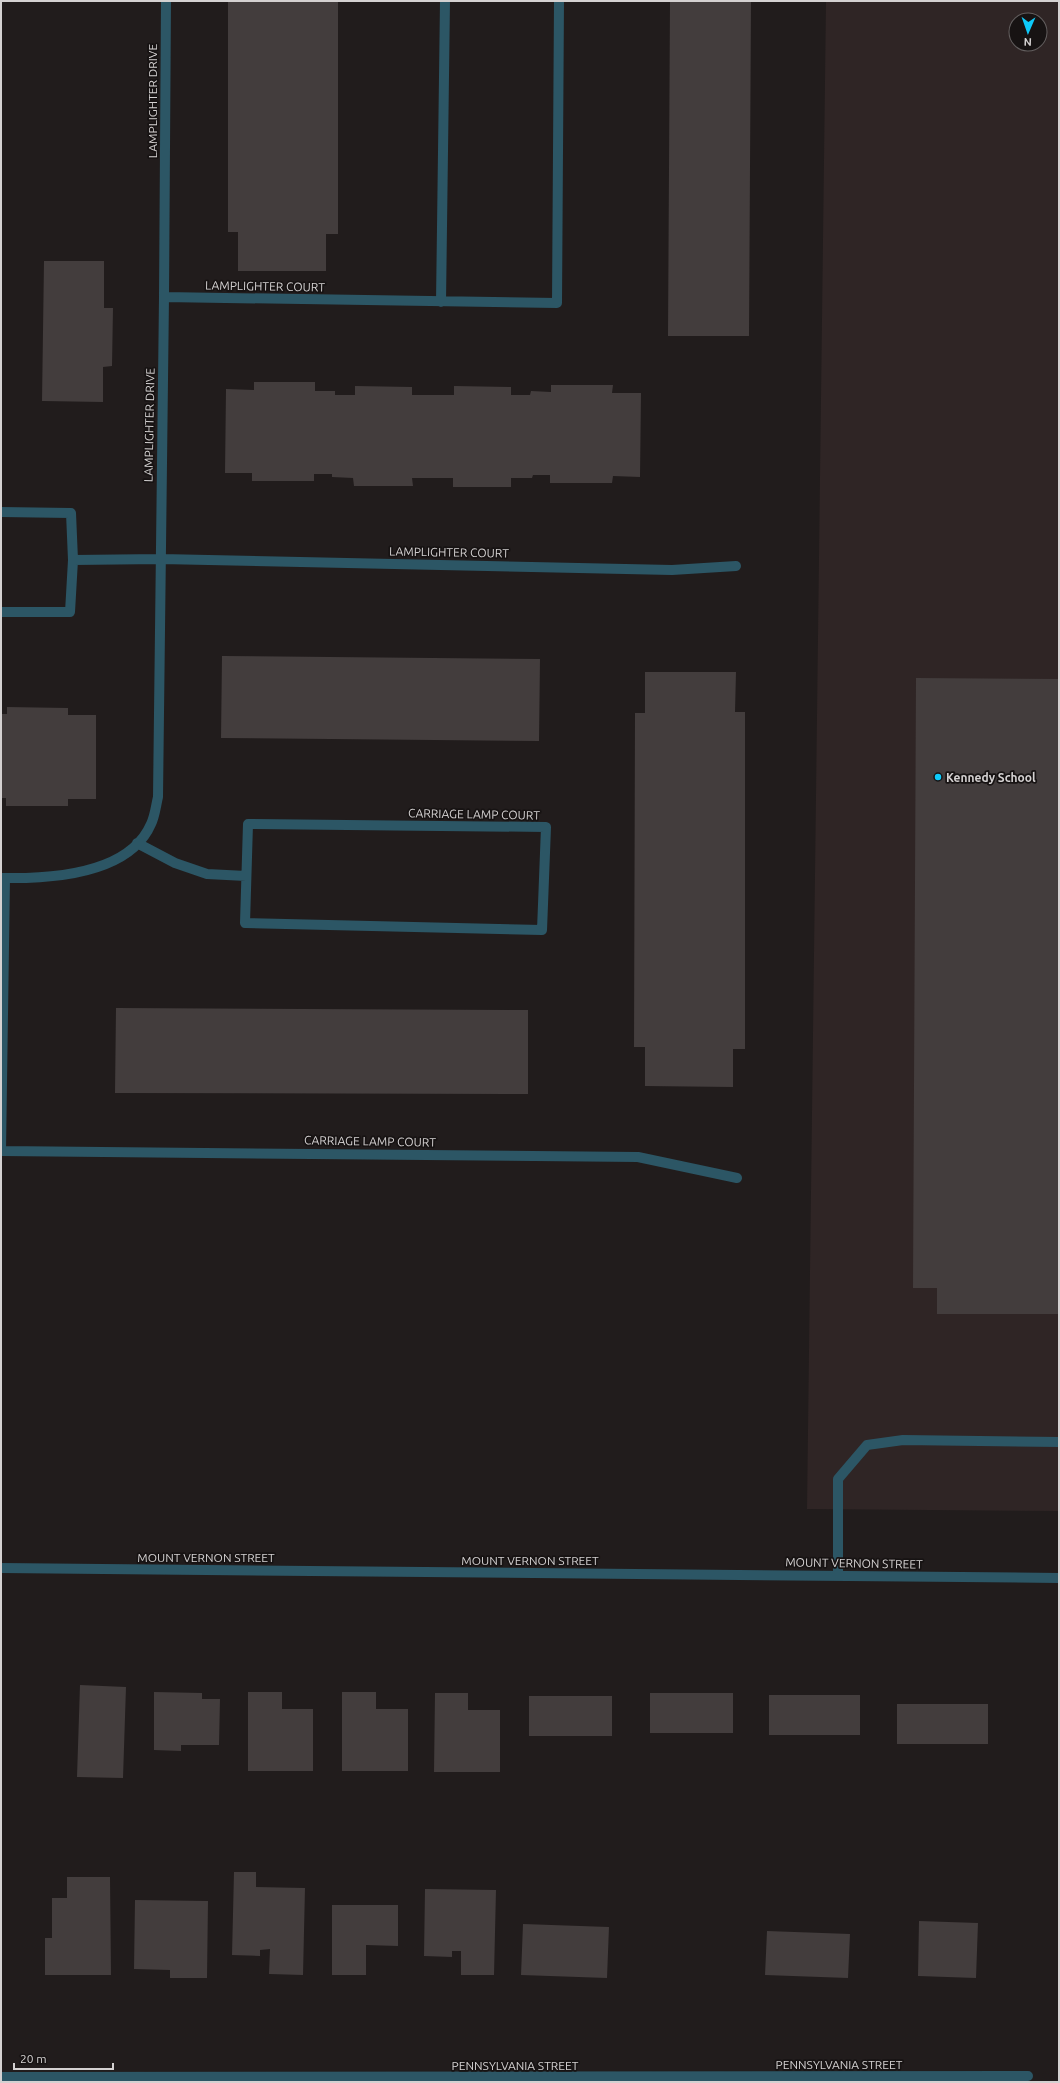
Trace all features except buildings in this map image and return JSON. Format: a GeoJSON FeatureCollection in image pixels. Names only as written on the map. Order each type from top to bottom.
{"type":"FeatureCollection","features":[{"type":"Feature","properties":{"kind":"street","name":"LAMPLIGHTER DRIVE"},"geometry":{"type":"LineString","coordinates":[[3,878],[63,876],[100,867],[121,857],[137,843],[151,824],[158,797],[166,1]]}},
{"type":"Feature","properties":{"kind":"street"},"geometry":{"type":"LineString","coordinates":[[441,302],[445,1]]}},
{"type":"Feature","properties":{"kind":"street","name":"LAMPLIGHTER COURT"},"geometry":{"type":"LineString","coordinates":[[164,297],[557,303],[559,1]]}},
{"type":"Feature","properties":{"kind":"street"},"geometry":{"type":"LineString","coordinates":[[1,512],[71,513],[73,560],[70,612],[1,612]]}},
{"type":"Feature","properties":{"kind":"street","name":"LAMPLIGHTER COURT"},"geometry":{"type":"LineString","coordinates":[[73,560],[160,559],[664,569],[736,566]]}},
{"type":"Feature","properties":{"kind":"street","name":"CARRIAGE LAMP COURT"},"geometry":{"type":"LineString","coordinates":[[248,824],[546,827],[542,930],[246,923],[246,876],[248,824]]}},
{"type":"Feature","properties":{"kind":"street"},"geometry":{"type":"LineString","coordinates":[[137,843],[175,863],[206,874],[246,876]]}},
{"type":"Feature","properties":{"kind":"street","name":"CARRIAGE LAMP COURT"},"geometry":{"type":"LineString","coordinates":[[3,878],[1,1151],[638,1157],[737,1178]]}},
{"type":"Feature","properties":{"kind":"street"},"geometry":{"type":"LineString","coordinates":[[838,1576],[838,1479],[867,1445],[902,1440],[1059,1442]]}},
{"type":"Feature","properties":{"kind":"street","name":"MOUNT VERNON STREET"},"geometry":{"type":"LineString","coordinates":[[1,1568],[1059,1578]]}},
{"type":"Feature","properties":{"kind":"street","name":"PENNSYLVANIA STREET"},"geometry":{"type":"LineString","coordinates":[[1,2077],[440,2080],[1028,2076]]}},
{"type":"Feature","properties":{"kind":"shaded area","name":"Kennedy School"},"geometry":{"type":"Polygon","coordinates":[[[826,1],[1059,1],[1059,1511],[807,1509],[826,1]]]}},
{"type":"Feature","properties":{"kind":"place","name":"Kennedy School"},"geometry":{"type":"Point","coordinates":[938,777]}}]}
